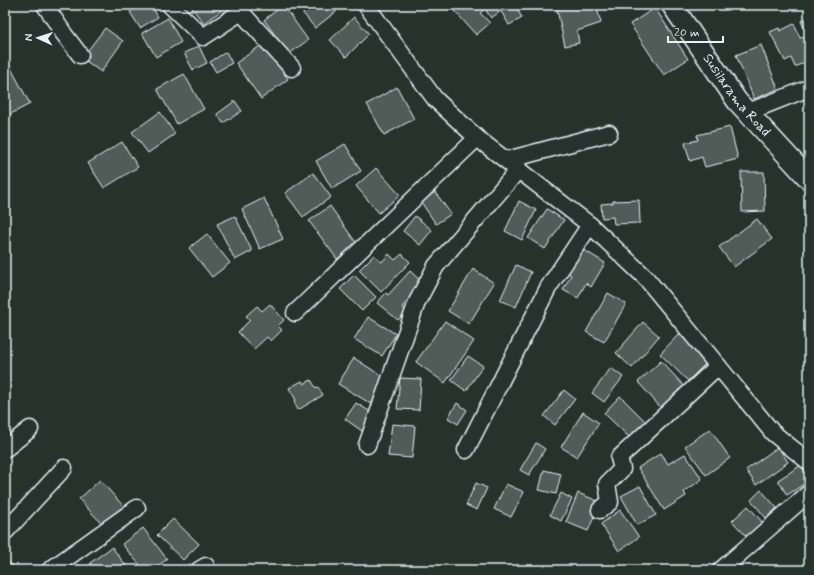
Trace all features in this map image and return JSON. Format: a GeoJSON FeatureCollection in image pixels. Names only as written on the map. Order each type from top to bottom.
{"type":"FeatureCollection","features":[{"type":"Feature","properties":{"kind":"street"},"geometry":{"type":"LineString","coordinates":[[46,5],[64,34],[80,55]]}},
{"type":"Feature","properties":{"kind":"street"},"geometry":{"type":"LineString","coordinates":[[170,5],[202,37],[241,12],[292,68]]}},
{"type":"Feature","properties":{"kind":"street"},"geometry":{"type":"LineString","coordinates":[[366,5],[435,99],[478,138],[590,225],[645,277],[773,433],[809,462]]}},
{"type":"Feature","properties":{"kind":"street","name":"Susilarama Road"},"geometry":{"type":"LineString","coordinates":[[679,7],[737,101],[809,179]]}},
{"type":"Feature","properties":{"kind":"street"},"geometry":{"type":"LineString","coordinates":[[748,112],[809,88]]}},
{"type":"Feature","properties":{"kind":"street"},"geometry":{"type":"LineString","coordinates":[[367,445],[417,302],[436,266],[513,165],[609,132]]}},
{"type":"Feature","properties":{"kind":"street"},"geometry":{"type":"LineString","coordinates":[[295,313],[478,138]]}},
{"type":"Feature","properties":{"kind":"street"},"geometry":{"type":"LineString","coordinates":[[466,450],[548,288],[590,225]]}},
{"type":"Feature","properties":{"kind":"street"},"geometry":{"type":"LineString","coordinates":[[600,510],[610,502],[607,484],[622,469],[619,458],[718,366]]}},
{"type":"Feature","properties":{"kind":"street"},"geometry":{"type":"LineString","coordinates":[[5,449],[30,429]]}},
{"type":"Feature","properties":{"kind":"street"},"geometry":{"type":"LineString","coordinates":[[5,532],[64,468]]}},
{"type":"Feature","properties":{"kind":"street"},"geometry":{"type":"LineString","coordinates":[[721,570],[809,493]]}},
{"type":"Feature","properties":{"kind":"street"},"geometry":{"type":"LineString","coordinates":[[50,570],[137,508]]}},
{"type":"Feature","properties":{"kind":"building"},"geometry":{"type":"Polygon","coordinates":[[[141,5],[151,5],[158,17],[140,28],[130,12],[141,5]]]}},
{"type":"Feature","properties":{"kind":"building"},"geometry":{"type":"Polygon","coordinates":[[[190,5],[226,5],[227,6],[204,24],[190,5]]]}},
{"type":"Feature","properties":{"kind":"building"},"geometry":{"type":"Polygon","coordinates":[[[283,5],[308,40],[289,54],[264,20],[283,5]]]}},
{"type":"Feature","properties":{"kind":"building"},"geometry":{"type":"Polygon","coordinates":[[[300,5],[333,5],[337,11],[315,28],[298,7],[300,5]]]}},
{"type":"Feature","properties":{"kind":"building"},"geometry":{"type":"Polygon","coordinates":[[[461,5],[515,5],[522,18],[509,25],[501,11],[491,18],[485,9],[480,13],[490,23],[476,35],[455,11],[461,5]]]}},
{"type":"Feature","properties":{"kind":"building"},"geometry":{"type":"Polygon","coordinates":[[[556,5],[596,5],[601,23],[577,31],[579,43],[565,46],[556,5]]]}},
{"type":"Feature","properties":{"kind":"building"},"geometry":{"type":"Polygon","coordinates":[[[655,8],[688,59],[664,75],[630,24],[655,8]]]}},
{"type":"Feature","properties":{"kind":"building"},"geometry":{"type":"Polygon","coordinates":[[[354,17],[369,34],[346,57],[330,40],[354,17]]]}},
{"type":"Feature","properties":{"kind":"building"},"geometry":{"type":"Polygon","coordinates":[[[809,17],[809,60],[795,67],[791,58],[785,61],[770,32],[779,28],[780,31],[794,24],[800,38],[807,35],[801,21],[809,17]]]}},
{"type":"Feature","properties":{"kind":"building"},"geometry":{"type":"Polygon","coordinates":[[[168,18],[181,42],[156,57],[142,33],[168,18]]]}},
{"type":"Feature","properties":{"kind":"building"},"geometry":{"type":"Polygon","coordinates":[[[105,28],[123,41],[101,72],[82,58],[105,28]]]}},
{"type":"Feature","properties":{"kind":"building"},"geometry":{"type":"Polygon","coordinates":[[[263,44],[288,79],[261,99],[236,63],[263,44]]]}},
{"type":"Feature","properties":{"kind":"building"},"geometry":{"type":"Polygon","coordinates":[[[761,45],[778,89],[754,99],[736,55],[761,45]]]}},
{"type":"Feature","properties":{"kind":"building"},"geometry":{"type":"Polygon","coordinates":[[[199,46],[207,63],[193,70],[184,53],[199,46]]]}},
{"type":"Feature","properties":{"kind":"building"},"geometry":{"type":"Polygon","coordinates":[[[226,52],[232,63],[216,72],[210,62],[226,52]]]}},
{"type":"Feature","properties":{"kind":"building"},"geometry":{"type":"Polygon","coordinates":[[[5,57],[30,104],[5,117],[5,57]]]}},
{"type":"Feature","properties":{"kind":"building"},"geometry":{"type":"Polygon","coordinates":[[[184,74],[204,109],[177,124],[157,89],[184,74]]]}},
{"type":"Feature","properties":{"kind":"building"},"geometry":{"type":"Polygon","coordinates":[[[397,87],[414,119],[384,135],[367,104],[397,87]]]}},
{"type":"Feature","properties":{"kind":"building"},"geometry":{"type":"Polygon","coordinates":[[[235,101],[242,111],[223,123],[217,114],[235,101]]]}},
{"type":"Feature","properties":{"kind":"building"},"geometry":{"type":"Polygon","coordinates":[[[160,112],[175,134],[148,153],[132,132],[160,112]]]}},
{"type":"Feature","properties":{"kind":"building"},"geometry":{"type":"Polygon","coordinates":[[[730,127],[738,159],[705,167],[702,157],[690,161],[685,143],[698,140],[697,135],[730,127]]]}},
{"type":"Feature","properties":{"kind":"building"},"geometry":{"type":"Polygon","coordinates":[[[122,142],[138,167],[104,188],[88,163],[122,142]]]}},
{"type":"Feature","properties":{"kind":"building"},"geometry":{"type":"Polygon","coordinates":[[[345,144],[361,171],[332,189],[316,161],[345,144]]]}},
{"type":"Feature","properties":{"kind":"building"},"geometry":{"type":"Polygon","coordinates":[[[376,168],[400,195],[379,213],[356,186],[376,168]]]}},
{"type":"Feature","properties":{"kind":"building"},"geometry":{"type":"Polygon","coordinates":[[[741,172],[764,172],[765,211],[742,212],[741,172]]]}},
{"type":"Feature","properties":{"kind":"building"},"geometry":{"type":"Polygon","coordinates":[[[313,173],[331,197],[303,217],[285,193],[313,173]]]}},
{"type":"Feature","properties":{"kind":"building"},"geometry":{"type":"Polygon","coordinates":[[[435,192],[451,214],[436,224],[421,202],[435,192]]]}},
{"type":"Feature","properties":{"kind":"building"},"geometry":{"type":"Polygon","coordinates":[[[264,198],[283,239],[260,249],[242,209],[264,198]]]}},
{"type":"Feature","properties":{"kind":"building"},"geometry":{"type":"Polygon","coordinates":[[[639,200],[640,223],[614,224],[613,217],[602,218],[601,204],[613,203],[613,201],[639,200]]]}},
{"type":"Feature","properties":{"kind":"building"},"geometry":{"type":"Polygon","coordinates":[[[519,201],[536,210],[522,240],[505,231],[519,201]]]}},
{"type":"Feature","properties":{"kind":"building"},"geometry":{"type":"Polygon","coordinates":[[[330,206],[357,244],[337,259],[309,221],[330,206]]]}},
{"type":"Feature","properties":{"kind":"building"},"geometry":{"type":"Polygon","coordinates":[[[547,209],[564,220],[545,249],[528,238],[547,209]]]}},
{"type":"Feature","properties":{"kind":"building"},"geometry":{"type":"Polygon","coordinates":[[[235,216],[252,251],[235,260],[217,224],[235,216]]]}},
{"type":"Feature","properties":{"kind":"building"},"geometry":{"type":"Polygon","coordinates":[[[415,216],[432,230],[420,245],[403,231],[415,216]]]}},
{"type":"Feature","properties":{"kind":"building"},"geometry":{"type":"Polygon","coordinates":[[[757,219],[772,239],[734,267],[719,247],[757,219]]]}},
{"type":"Feature","properties":{"kind":"building"},"geometry":{"type":"Polygon","coordinates":[[[207,234],[230,263],[212,277],[189,248],[207,234]]]}},
{"type":"Feature","properties":{"kind":"building"},"geometry":{"type":"Polygon","coordinates":[[[579,247],[605,263],[591,287],[586,283],[578,298],[563,290],[571,275],[565,271],[579,247]]]}},
{"type":"Feature","properties":{"kind":"building"},"geometry":{"type":"Polygon","coordinates":[[[389,254],[395,260],[402,254],[410,262],[381,292],[359,270],[374,255],[382,262],[389,254]]]}},
{"type":"Feature","properties":{"kind":"building"},"geometry":{"type":"Polygon","coordinates":[[[516,265],[531,272],[516,307],[500,300],[516,265]]]}},
{"type":"Feature","properties":{"kind":"building"},"geometry":{"type":"Polygon","coordinates":[[[473,269],[494,283],[469,324],[448,311],[473,269]]]}},
{"type":"Feature","properties":{"kind":"building"},"geometry":{"type":"Polygon","coordinates":[[[410,271],[424,284],[402,307],[407,311],[398,320],[377,303],[386,293],[388,295],[410,271]]]}},
{"type":"Feature","properties":{"kind":"building"},"geometry":{"type":"Polygon","coordinates":[[[354,275],[376,297],[362,311],[340,289],[354,275]]]}},
{"type":"Feature","properties":{"kind":"building"},"geometry":{"type":"Polygon","coordinates":[[[608,293],[626,304],[604,342],[586,332],[608,293]]]}},
{"type":"Feature","properties":{"kind":"building"},"geometry":{"type":"Polygon","coordinates":[[[270,304],[284,320],[278,326],[282,330],[271,341],[267,337],[254,349],[238,332],[250,320],[246,316],[257,306],[262,311],[270,304]]]}},
{"type":"Feature","properties":{"kind":"building"},"geometry":{"type":"Polygon","coordinates":[[[368,317],[396,334],[382,356],[354,339],[368,317]]]}},
{"type":"Feature","properties":{"kind":"building"},"geometry":{"type":"Polygon","coordinates":[[[445,321],[474,341],[445,383],[416,362],[445,321]]]}},
{"type":"Feature","properties":{"kind":"building"},"geometry":{"type":"Polygon","coordinates":[[[643,322],[659,336],[632,368],[616,353],[643,322]]]}},
{"type":"Feature","properties":{"kind":"building"},"geometry":{"type":"Polygon","coordinates":[[[679,334],[707,362],[688,381],[660,354],[679,334]]]}},
{"type":"Feature","properties":{"kind":"building"},"geometry":{"type":"Polygon","coordinates":[[[468,356],[483,366],[466,391],[451,380],[468,356]]]}},
{"type":"Feature","properties":{"kind":"building"},"geometry":{"type":"Polygon","coordinates":[[[354,358],[388,380],[373,405],[338,384],[354,358]]]}},
{"type":"Feature","properties":{"kind":"building"},"geometry":{"type":"Polygon","coordinates":[[[661,361],[685,387],[661,408],[638,382],[661,361]]]}},
{"type":"Feature","properties":{"kind":"building"},"geometry":{"type":"Polygon","coordinates":[[[611,368],[623,377],[604,402],[592,393],[611,368]]]}},
{"type":"Feature","properties":{"kind":"building"},"geometry":{"type":"Polygon","coordinates":[[[400,378],[421,379],[419,410],[397,409],[400,378]]]}},
{"type":"Feature","properties":{"kind":"building"},"geometry":{"type":"Polygon","coordinates":[[[311,380],[323,395],[298,410],[294,402],[296,400],[289,388],[302,381],[304,384],[311,380]]]}},
{"type":"Feature","properties":{"kind":"building"},"geometry":{"type":"Polygon","coordinates":[[[564,390],[575,399],[555,425],[544,416],[564,390]]]}},
{"type":"Feature","properties":{"kind":"building"},"geometry":{"type":"Polygon","coordinates":[[[620,396],[647,423],[631,439],[604,413],[620,396]]]}},
{"type":"Feature","properties":{"kind":"building"},"geometry":{"type":"Polygon","coordinates":[[[356,403],[374,414],[362,431],[345,419],[356,403]]]}},
{"type":"Feature","properties":{"kind":"building"},"geometry":{"type":"Polygon","coordinates":[[[457,403],[467,410],[458,424],[448,418],[457,403]]]}},
{"type":"Feature","properties":{"kind":"building"},"geometry":{"type":"Polygon","coordinates":[[[809,404],[809,423],[803,406],[809,404]]]}},
{"type":"Feature","properties":{"kind":"building"},"geometry":{"type":"Polygon","coordinates":[[[583,412],[599,423],[577,457],[561,447],[583,412]]]}},
{"type":"Feature","properties":{"kind":"building"},"geometry":{"type":"Polygon","coordinates":[[[392,424],[415,426],[412,458],[388,456],[392,424]]]}},
{"type":"Feature","properties":{"kind":"building"},"geometry":{"type":"Polygon","coordinates":[[[710,429],[730,458],[706,475],[685,446],[710,429]]]}},
{"type":"Feature","properties":{"kind":"building"},"geometry":{"type":"Polygon","coordinates":[[[536,443],[545,449],[529,475],[520,470],[536,443]]]}},
{"type":"Feature","properties":{"kind":"building"},"geometry":{"type":"Polygon","coordinates":[[[778,447],[788,462],[756,485],[746,470],[778,447]]]}},
{"type":"Feature","properties":{"kind":"building"},"geometry":{"type":"Polygon","coordinates":[[[661,453],[668,464],[685,454],[702,479],[684,492],[686,496],[664,510],[638,468],[661,453]]]}},
{"type":"Feature","properties":{"kind":"building"},"geometry":{"type":"Polygon","coordinates":[[[803,464],[809,474],[809,481],[787,495],[778,480],[803,464]]]}},
{"type":"Feature","properties":{"kind":"building"},"geometry":{"type":"Polygon","coordinates":[[[544,470],[561,474],[556,494],[539,490],[544,470]]]}},
{"type":"Feature","properties":{"kind":"building"},"geometry":{"type":"Polygon","coordinates":[[[100,480],[125,508],[105,527],[79,499],[100,480]]]}},
{"type":"Feature","properties":{"kind":"building"},"geometry":{"type":"Polygon","coordinates":[[[476,483],[487,488],[477,510],[466,505],[476,483]]]}},
{"type":"Feature","properties":{"kind":"building"},"geometry":{"type":"Polygon","coordinates":[[[506,484],[524,492],[511,517],[494,509],[506,484]]]}},
{"type":"Feature","properties":{"kind":"building"},"geometry":{"type":"Polygon","coordinates":[[[640,486],[656,515],[637,525],[621,496],[640,486]]]}},
{"type":"Feature","properties":{"kind":"building"},"geometry":{"type":"Polygon","coordinates":[[[761,490],[777,508],[766,518],[751,500],[761,490]]]}},
{"type":"Feature","properties":{"kind":"building"},"geometry":{"type":"Polygon","coordinates":[[[561,493],[572,499],[561,521],[550,515],[561,493]]]}},
{"type":"Feature","properties":{"kind":"building"},"geometry":{"type":"Polygon","coordinates":[[[578,493],[600,502],[588,531],[566,522],[578,493]]]}},
{"type":"Feature","properties":{"kind":"building"},"geometry":{"type":"Polygon","coordinates":[[[748,506],[764,524],[748,538],[732,521],[748,506]]]}},
{"type":"Feature","properties":{"kind":"building"},"geometry":{"type":"Polygon","coordinates":[[[620,510],[639,537],[619,551],[601,524],[620,510]]]}},
{"type":"Feature","properties":{"kind":"building"},"geometry":{"type":"Polygon","coordinates":[[[173,519],[199,544],[183,560],[157,535],[173,519]]]}},
{"type":"Feature","properties":{"kind":"building"},"geometry":{"type":"Polygon","coordinates":[[[143,528],[167,559],[153,570],[144,570],[122,544],[143,528]]]}},
{"type":"Feature","properties":{"kind":"building"},"geometry":{"type":"Polygon","coordinates":[[[112,547],[129,570],[95,570],[90,563],[112,547]]]}},
{"type":"Feature","properties":{"kind":"building"},"geometry":{"type":"Polygon","coordinates":[[[5,558],[15,568],[13,570],[5,570],[5,558]]]}}]}
